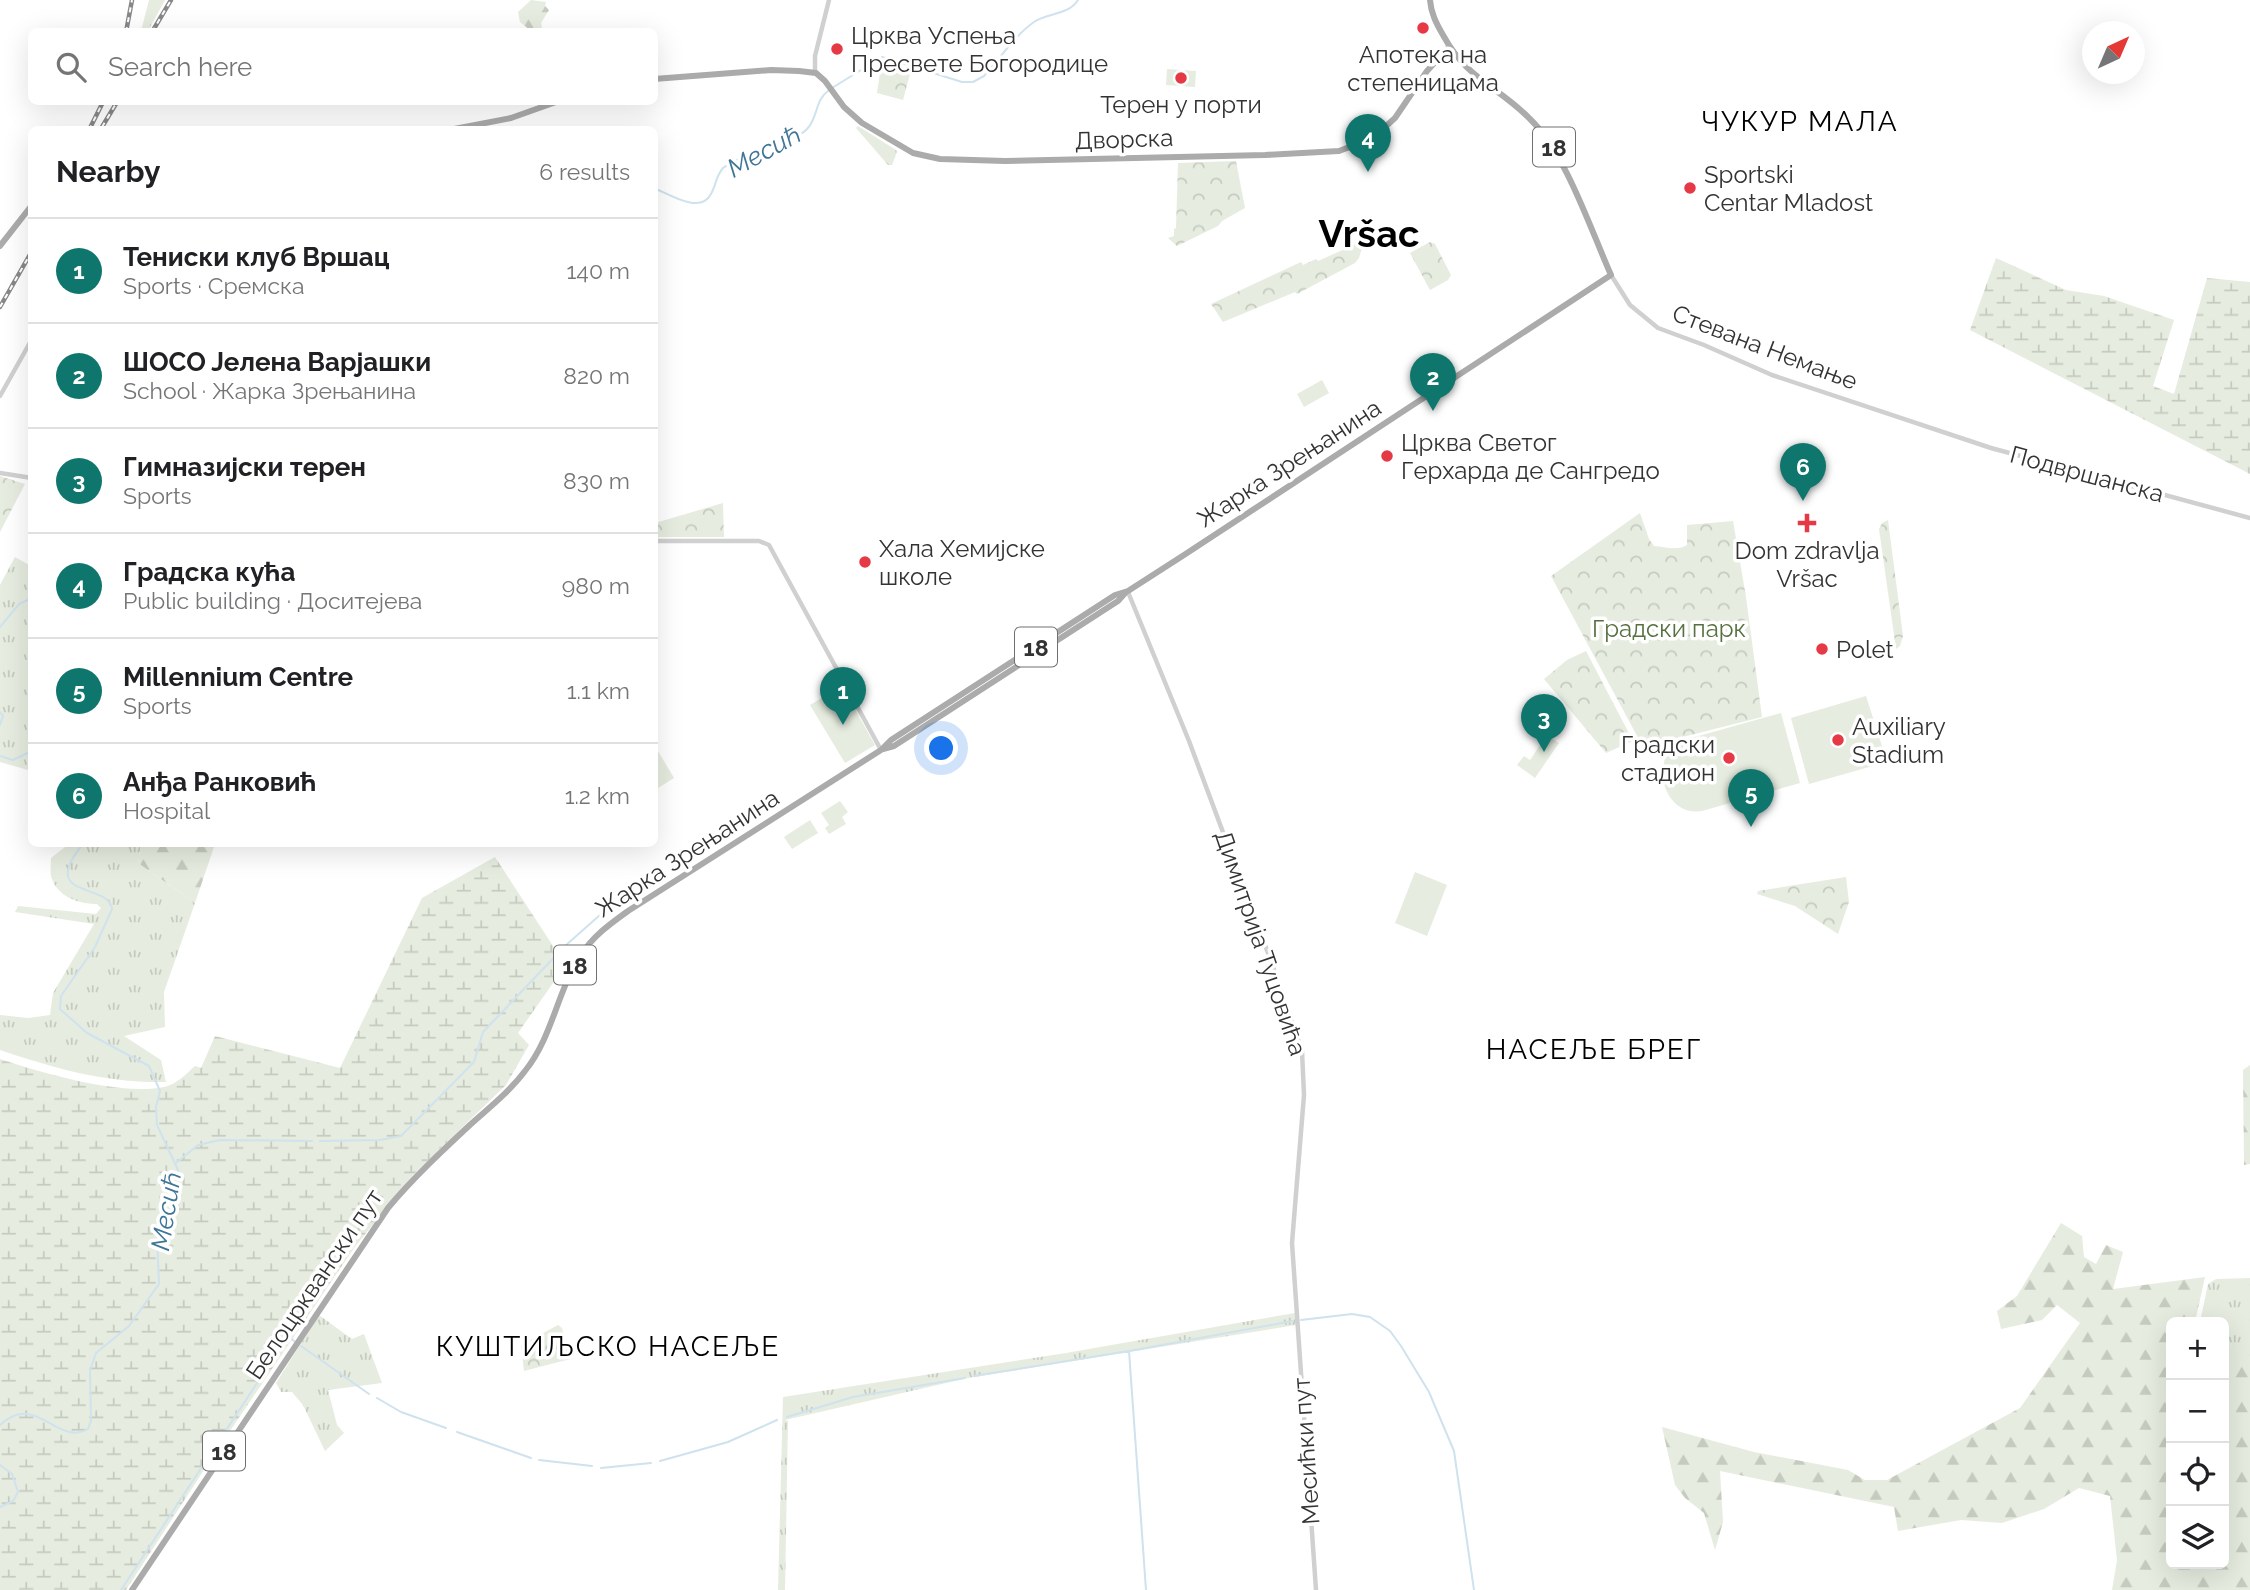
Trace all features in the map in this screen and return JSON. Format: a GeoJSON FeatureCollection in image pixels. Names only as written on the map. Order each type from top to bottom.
{"type":"FeatureCollection","features":[{"type":"Feature","properties":{"kind":"main road","name":"Стевана Немање"},"geometry":{"type":"LineString","coordinates":[[1430,1],[1433,17],[1449,47],[1466,69],[1521,110],[1547,137],[1559,156],[1611,275]]}},
{"type":"Feature","properties":{"kind":"main road","name":"Дворска"},"geometry":{"type":"LineString","coordinates":[[816,74],[848,112],[862,123],[903,147],[940,159],[1000,162],[1265,155],[1348,150],[1373,138],[1388,126],[1427,71],[1449,47]]}},
{"type":"Feature","properties":{"kind":"main road"},"geometry":{"type":"LineString","coordinates":[[658,79],[771,71],[816,74]]}},
{"type":"Feature","properties":{"kind":"main road"},"geometry":{"type":"LineString","coordinates":[[470,126],[512,118],[548,105]]}},
{"type":"Feature","properties":{"kind":"main road"},"geometry":{"type":"LineString","coordinates":[[0,246],[28,210]]}},
{"type":"Feature","properties":{"kind":"main road","name":"Жарка Зрењанина"},"geometry":{"type":"LineString","coordinates":[[552,1022],[579,957],[608,925],[881,750],[894,746],[943,715],[1611,275]]}},
{"type":"Feature","properties":{"kind":"main road","name":"Белоцрквански пут"},"geometry":{"type":"LineString","coordinates":[[132,1590],[356,1251],[388,1208],[426,1166],[520,1078],[540,1050],[552,1022]]}},
{"type":"Feature","properties":{"kind":"street"},"geometry":{"type":"LineString","coordinates":[[816,74],[815,56],[830,0]]}},
{"type":"Feature","properties":{"kind":"street","name":"Стевана Немање"},"geometry":{"type":"LineString","coordinates":[[1611,275],[1630,304],[1658,328],[1772,375],[1925,425]]}},
{"type":"Feature","properties":{"kind":"street"},"geometry":{"type":"LineString","coordinates":[[0,396],[28,346]]}},
{"type":"Feature","properties":{"kind":"street","name":"Подвршанска"},"geometry":{"type":"LineString","coordinates":[[1925,425],[2071,471],[2250,518]]}},
{"type":"Feature","properties":{"kind":"street"},"geometry":{"type":"LineString","coordinates":[[0,473],[28,477]]}},
{"type":"Feature","properties":{"kind":"street"},"geometry":{"type":"LineString","coordinates":[[658,541],[759,541],[769,545],[881,750]]}},
{"type":"Feature","properties":{"kind":"street","name":"Димитрија Туцовића"},"geometry":{"type":"LineString","coordinates":[[1128,591],[1189,741],[1303,1051],[1304,1095],[1292,1243],[1296,1312]]}},
{"type":"Feature","properties":{"kind":"street","name":"Месићки пут"},"geometry":{"type":"LineString","coordinates":[[1296,1312],[1316,1590]]}},
{"type":"Feature","properties":{"kind":"green space"},"geometry":{"type":"Polygon","coordinates":[[[149,0],[165,0],[150,28],[142,28],[149,0]]]}},
{"type":"Feature","properties":{"kind":"green space"},"geometry":{"type":"Polygon","coordinates":[[[531,0],[546,2],[545,6],[549,10],[541,23],[541,28],[527,28],[520,22],[518,12],[531,0]]]}},
{"type":"Feature","properties":{"kind":"green space"},"geometry":{"type":"Polygon","coordinates":[[[887,62],[911,70],[903,100],[877,93],[881,66],[887,62]]]}},
{"type":"Feature","properties":{"kind":"green space","name":"Терен у порти"},"geometry":{"type":"Polygon","coordinates":[[[1167,69],[1196,71],[1195,87],[1166,85],[1167,69]]]}},
{"type":"Feature","properties":{"kind":"green space"},"geometry":{"type":"Polygon","coordinates":[[[858,126],[896,150],[892,165],[888,165],[856,128],[858,126]]]}},
{"type":"Feature","properties":{"kind":"green space"},"geometry":{"type":"Polygon","coordinates":[[[1236,161],[1245,208],[1218,226],[1177,246],[1168,238],[1174,236],[1176,228],[1178,163],[1236,161]]]}},
{"type":"Feature","properties":{"kind":"green space"},"geometry":{"type":"Polygon","coordinates":[[[1430,242],[1435,244],[1451,275],[1448,280],[1430,290],[1410,253],[1430,242]]]}},
{"type":"Feature","properties":{"kind":"green space"},"geometry":{"type":"Polygon","coordinates":[[[1358,243],[1362,248],[1355,263],[1297,294],[1295,292],[1223,322],[1211,304],[1301,262],[1303,265],[1316,259],[1318,261],[1358,243]]]}},
{"type":"Feature","properties":{"kind":"green space"},"geometry":{"type":"Polygon","coordinates":[[[1996,258],[2066,290],[2104,296],[2174,320],[2153,386],[2174,394],[2207,278],[2250,282],[2250,474],[1970,330],[1996,258]]]}},
{"type":"Feature","properties":{"kind":"green space"},"geometry":{"type":"Polygon","coordinates":[[[1322,380],[1329,393],[1304,407],[1297,394],[1322,380]]]}},
{"type":"Feature","properties":{"kind":"green space"},"geometry":{"type":"Polygon","coordinates":[[[0,476],[25,484],[0,532],[0,476]]]}},
{"type":"Feature","properties":{"kind":"green space"},"geometry":{"type":"Polygon","coordinates":[[[723,503],[724,537],[658,537],[658,522],[723,503]]]}},
{"type":"Feature","properties":{"kind":"green space","name":"Градски парк"},"geometry":{"type":"Polygon","coordinates":[[[1640,513],[1654,546],[1671,548],[1687,545],[1687,525],[1733,521],[1762,717],[1643,747],[1551,576],[1640,513]]]}},
{"type":"Feature","properties":{"kind":"green space"},"geometry":{"type":"Polygon","coordinates":[[[1888,520],[1903,636],[1896,649],[1879,529],[1882,523],[1888,520]]]}},
{"type":"Feature","properties":{"kind":"green space"},"geometry":{"type":"Polygon","coordinates":[[[15,557],[28,564],[28,770],[0,762],[0,585],[15,557]]]}},
{"type":"Feature","properties":{"kind":"green space"},"geometry":{"type":"Polygon","coordinates":[[[1586,651],[1633,741],[1606,753],[1544,679],[1567,660],[1586,651]]]}},
{"type":"Feature","properties":{"kind":"green space"},"geometry":{"type":"Polygon","coordinates":[[[842,686],[875,745],[845,763],[810,705],[842,686]]]}},
{"type":"Feature","properties":{"kind":"green space","name":"Auxiliary Stadium"},"geometry":{"type":"Polygon","coordinates":[[[1866,696],[1887,762],[1809,784],[1791,718],[1866,696]]]}},
{"type":"Feature","properties":{"kind":"green space","name":"Градски стадион"},"geometry":{"type":"Polygon","coordinates":[[[1781,713],[1800,783],[1702,811],[1689,811],[1670,798],[1665,787],[1664,763],[1677,742],[1781,713]]]}},
{"type":"Feature","properties":{"kind":"green space"},"geometry":{"type":"Polygon","coordinates":[[[1547,735],[1559,743],[1535,778],[1517,765],[1524,756],[1530,760],[1547,735]]]}},
{"type":"Feature","properties":{"kind":"green space"},"geometry":{"type":"Polygon","coordinates":[[[658,751],[674,778],[658,788],[658,751]]]}},
{"type":"Feature","properties":{"kind":"green space"},"geometry":{"type":"Polygon","coordinates":[[[840,801],[848,812],[842,817],[846,824],[829,834],[825,828],[829,825],[821,813],[840,801]]]}},
{"type":"Feature","properties":{"kind":"green space"},"geometry":{"type":"Polygon","coordinates":[[[810,820],[818,833],[792,849],[784,837],[810,820]]]}},
{"type":"Feature","properties":{"kind":"green space"},"geometry":{"type":"Polygon","coordinates":[[[65,847],[141,847],[138,863],[195,903],[164,992],[165,1027],[124,1036],[161,1060],[166,1082],[122,1080],[82,1074],[0,1050],[0,1015],[28,1018],[50,1015],[53,993],[94,924],[15,912],[18,906],[96,914],[101,908],[97,904],[69,898],[58,889],[51,874],[51,858],[65,847]]]}},
{"type":"Feature","properties":{"kind":"green space"},"geometry":{"type":"Polygon","coordinates":[[[141,847],[214,847],[195,903],[138,863],[141,847]]]}},
{"type":"Feature","properties":{"kind":"green space"},"geometry":{"type":"Polygon","coordinates":[[[495,857],[557,952],[553,983],[518,1033],[529,1045],[506,1085],[413,1175],[354,1248],[126,1590],[0,1590],[0,1059],[82,1082],[146,1089],[168,1086],[181,1079],[195,1066],[201,1068],[215,1036],[340,1068],[422,898],[495,857]]]}},
{"type":"Feature","properties":{"kind":"green space"},"geometry":{"type":"Polygon","coordinates":[[[1415,872],[1447,885],[1427,936],[1395,923],[1415,872]]]}},
{"type":"Feature","properties":{"kind":"green space"},"geometry":{"type":"Polygon","coordinates":[[[1846,877],[1849,902],[1838,934],[1795,906],[1757,894],[1758,891],[1846,877]]]}},
{"type":"Feature","properties":{"kind":"green space"},"geometry":{"type":"Polygon","coordinates":[[[2250,1065],[2250,1164],[2244,1165],[2243,1070],[2250,1065]]]}},
{"type":"Feature","properties":{"kind":"green space"},"geometry":{"type":"Polygon","coordinates":[[[2061,1223],[2082,1236],[2084,1257],[2096,1264],[2106,1245],[2123,1252],[2113,1289],[2205,1277],[2196,1317],[2166,1317],[2166,1569],[2229,1569],[2229,1345],[2250,1366],[2250,1590],[2112,1590],[2117,1560],[2110,1496],[2079,1488],[2044,1509],[2002,1523],[1961,1520],[1898,1531],[1894,1507],[1720,1471],[1723,1522],[1715,1550],[1704,1513],[1685,1498],[1675,1485],[1662,1427],[1754,1452],[1848,1470],[1865,1480],[1887,1480],[2020,1408],[2080,1323],[2057,1305],[2042,1320],[2001,1329],[1997,1311],[2017,1296],[2061,1223]]]}},
{"type":"Feature","properties":{"kind":"green space"},"geometry":{"type":"Polygon","coordinates":[[[2250,1278],[2249,1367],[2229,1345],[2229,1317],[2201,1317],[2208,1284],[2216,1279],[2250,1278]]]}},
{"type":"Feature","properties":{"kind":"green space"},"geometry":{"type":"Polygon","coordinates":[[[1295,1313],[1296,1325],[968,1378],[785,1420],[788,1421],[785,1590],[778,1590],[783,1397],[1066,1353],[1295,1313]]]}},
{"type":"Feature","properties":{"kind":"green space"},"geometry":{"type":"Polygon","coordinates":[[[319,1315],[352,1339],[364,1334],[382,1383],[328,1390],[337,1425],[344,1433],[325,1451],[303,1405],[292,1392],[281,1392],[276,1383],[319,1315]]]}},
{"type":"Feature","properties":{"kind":"green space"},"geometry":{"type":"Polygon","coordinates":[[[558,1325],[562,1328],[570,1359],[524,1371],[521,1345],[558,1325]]]}},
{"type":"Feature","properties":{"kind":"waterway","name":"Месић"},"geometry":{"type":"LineString","coordinates":[[832,88],[882,57],[962,82],[973,82],[984,76],[1034,22],[1064,11],[1078,0]]}},
{"type":"Feature","properties":{"kind":"waterway","name":"Месић"},"geometry":{"type":"LineString","coordinates":[[658,190],[692,203],[706,200],[723,168],[761,147],[794,137],[807,129],[821,99],[828,91]]}},
{"type":"Feature","properties":{"kind":"waterway","name":"Месић"},"geometry":{"type":"LineString","coordinates":[[0,627],[19,604],[28,600]]}},
{"type":"Feature","properties":{"kind":"waterway","name":"Месић"},"geometry":{"type":"LineString","coordinates":[[0,712],[3,716],[0,725]]}},
{"type":"Feature","properties":{"kind":"waterway","name":"Месић"},"geometry":{"type":"LineString","coordinates":[[0,756],[13,760],[28,753]]}},
{"type":"Feature","properties":{"kind":"waterway","name":"Месић"},"geometry":{"type":"LineString","coordinates":[[0,1425],[13,1416],[25,1414],[66,1431],[77,1433],[88,1429],[91,1421],[90,1370],[96,1353],[129,1326],[159,1284],[157,1237],[164,1225],[163,1215],[177,1180],[178,1170],[157,1125],[156,1107],[160,1091],[149,1066],[87,1033],[60,1009],[61,996],[95,947],[112,909],[108,901],[100,895],[71,882],[68,874],[71,862],[81,847]]}},
{"type":"Feature","properties":{"kind":"waterway"},"geometry":{"type":"LineString","coordinates":[[320,1141],[380,1140],[401,1136],[474,1062],[483,1032],[565,946],[600,915]]}},
{"type":"Feature","properties":{"kind":"waterway"},"geometry":{"type":"LineString","coordinates":[[176,1163],[198,1145],[220,1140],[312,1141]]}},
{"type":"Feature","properties":{"kind":"waterway"},"geometry":{"type":"LineString","coordinates":[[1301,1320],[1352,1314],[1370,1317],[1390,1331],[1401,1346],[1429,1392],[1454,1451],[1474,1590]]}},
{"type":"Feature","properties":{"kind":"waterway"},"geometry":{"type":"LineString","coordinates":[[974,1376],[1293,1321]]}},
{"type":"Feature","properties":{"kind":"waterway"},"geometry":{"type":"LineString","coordinates":[[121,1590],[288,1336],[294,1341]]}},
{"type":"Feature","properties":{"kind":"waterway"},"geometry":{"type":"LineString","coordinates":[[301,1346],[369,1394]]}},
{"type":"Feature","properties":{"kind":"waterway"},"geometry":{"type":"LineString","coordinates":[[1129,1351],[1146,1590]]}},
{"type":"Feature","properties":{"kind":"waterway"},"geometry":{"type":"LineString","coordinates":[[787,1417],[853,1397],[965,1378]]}},
{"type":"Feature","properties":{"kind":"waterway"},"geometry":{"type":"LineString","coordinates":[[377,1398],[401,1412],[446,1428]]}},
{"type":"Feature","properties":{"kind":"waterway"},"geometry":{"type":"LineString","coordinates":[[660,1461],[728,1442],[777,1420]]}},
{"type":"Feature","properties":{"kind":"waterway"},"geometry":{"type":"LineString","coordinates":[[457,1432],[531,1458]]}},
{"type":"Feature","properties":{"kind":"waterway"},"geometry":{"type":"LineString","coordinates":[[539,1460],[592,1466]]}},
{"type":"Feature","properties":{"kind":"waterway"},"geometry":{"type":"LineString","coordinates":[[601,1468],[651,1463]]}},
{"type":"Feature","properties":{"kind":"waterway","name":"Месић"},"geometry":{"type":"LineString","coordinates":[[0,1465],[12,1474],[18,1492],[13,1501],[0,1507]]}},
{"type":"Feature","properties":{"kind":"railway"},"geometry":{"type":"LineString","coordinates":[[127,28],[132,0]]}},
{"type":"Feature","properties":{"kind":"railway"},"geometry":{"type":"LineString","coordinates":[[154,28],[171,0]]}},
{"type":"Feature","properties":{"kind":"railway"},"geometry":{"type":"LineString","coordinates":[[91,126],[102,105]]}},
{"type":"Feature","properties":{"kind":"railway"},"geometry":{"type":"LineString","coordinates":[[103,126],[115,105]]}},
{"type":"Feature","properties":{"kind":"railway"},"geometry":{"type":"LineString","coordinates":[[0,307],[28,258]]}},
{"type":"Feature","properties":{"kind":"place","name":"Апотека на степеницама"},"geometry":{"type":"Point","coordinates":[1423,28]}},
{"type":"Feature","properties":{"kind":"place","name":"Црква Успења Пресвете Богородице"},"geometry":{"type":"Point","coordinates":[837,49]}},
{"type":"Feature","properties":{"kind":"place","name":"Терен у порти"},"geometry":{"type":"Point","coordinates":[1181,78]}},
{"type":"Feature","properties":{"kind":"place","name":"Градска кућа"},"geometry":{"type":"Point","coordinates":[1368,172]}},
{"type":"Feature","properties":{"kind":"place","name":"Sportski Centar Mladost"},"geometry":{"type":"Point","coordinates":[1690,188]}},
{"type":"Feature","properties":{"kind":"place","name":"ШОСО Јелена Варјашки"},"geometry":{"type":"Point","coordinates":[1433,411]}},
{"type":"Feature","properties":{"kind":"place","name":"Црква Светог Герхарда де Сангредо"},"geometry":{"type":"Point","coordinates":[1387,456]}},
{"type":"Feature","properties":{"kind":"place","name":"Анђа Ранковић"},"geometry":{"type":"Point","coordinates":[1803,501]}},
{"type":"Feature","properties":{"kind":"place","name":"Dom zdravlja Vršac"},"geometry":{"type":"Point","coordinates":[1807,523]}},
{"type":"Feature","properties":{"kind":"place","name":"Хала Хемијске школе"},"geometry":{"type":"Point","coordinates":[865,562]}},
{"type":"Feature","properties":{"kind":"place","name":"Polet"},"geometry":{"type":"Point","coordinates":[1822,649]}},
{"type":"Feature","properties":{"kind":"place","name":"Тениски клуб Вршац"},"geometry":{"type":"Point","coordinates":[843,725]}},
{"type":"Feature","properties":{"kind":"place","name":"Auxiliary Stadium"},"geometry":{"type":"Point","coordinates":[1838,740]}},
{"type":"Feature","properties":{"kind":"place","name":"Гимназијски терен"},"geometry":{"type":"Point","coordinates":[1544,752]}},
{"type":"Feature","properties":{"kind":"place","name":"Градски стадион"},"geometry":{"type":"Point","coordinates":[1729,758]}},
{"type":"Feature","properties":{"kind":"place","name":"Millennium Centre"},"geometry":{"type":"Point","coordinates":[1751,827]}},
{"type":"Feature","properties":{"kind":"district","name":"ЧУКУР МАЛА"},"geometry":{"type":"Point","coordinates":[1800,121]}},
{"type":"Feature","properties":{"kind":"district","name":"Vršac"},"geometry":{"type":"Point","coordinates":[1369,233]}},
{"type":"Feature","properties":{"kind":"district","name":"НАСЕЉЕ БРЕГ"},"geometry":{"type":"Point","coordinates":[1594,1049]}},
{"type":"Feature","properties":{"kind":"district","name":"КУШТИЉСКО НАСЕЉЕ"},"geometry":{"type":"Point","coordinates":[608,1346]}}]}
